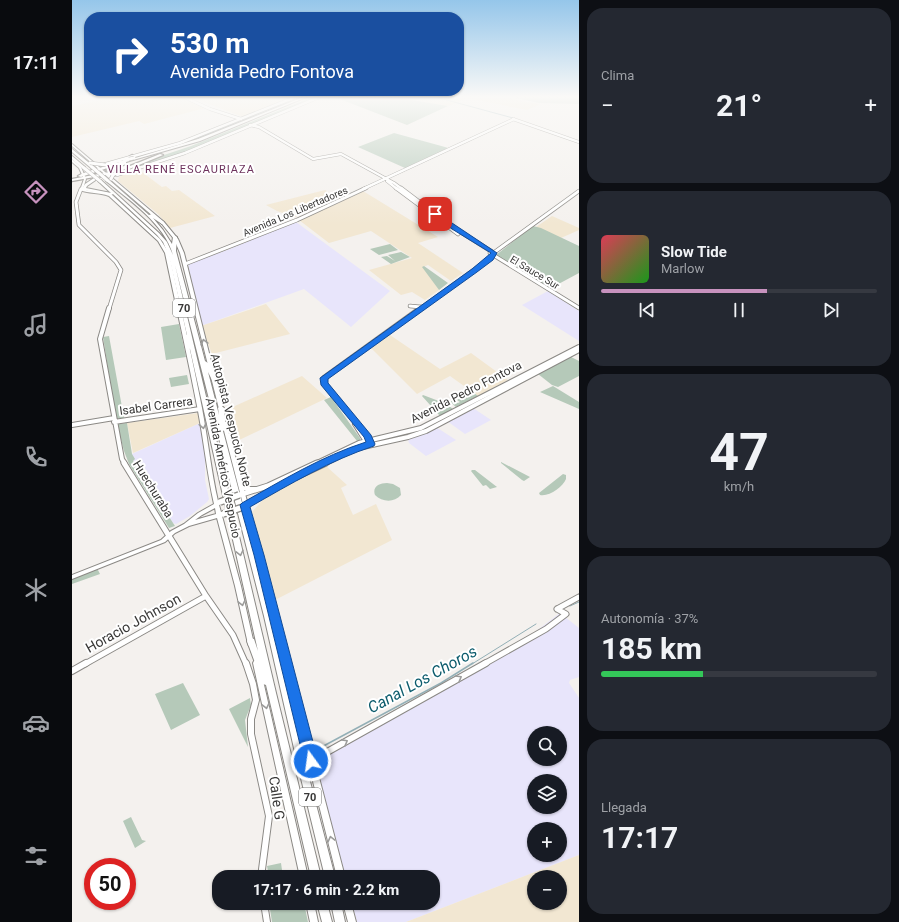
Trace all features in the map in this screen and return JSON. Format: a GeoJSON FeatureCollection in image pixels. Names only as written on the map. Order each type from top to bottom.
{"type":"FeatureCollection","features":[{"type":"Feature","properties":{"kind":"highway"},"geometry":{"type":"LineString","coordinates":[[162,156],[206,139]]}},
{"type":"Feature","properties":{"kind":"highway"},"geometry":{"type":"LineString","coordinates":[[109,176],[138,161],[199,140]]}},
{"type":"Feature","properties":{"kind":"highway"},"geometry":{"type":"LineString","coordinates":[[109,176],[126,163],[175,149],[199,140]]}},
{"type":"Feature","properties":{"kind":"highway"},"geometry":{"type":"LineString","coordinates":[[92,164],[108,164],[194,144]]}},
{"type":"Feature","properties":{"kind":"highway"},"geometry":{"type":"LineString","coordinates":[[121,163],[177,148]]}},
{"type":"Feature","properties":{"kind":"highway"},"geometry":{"type":"LineString","coordinates":[[109,176],[130,162],[177,148]]}},
{"type":"Feature","properties":{"kind":"highway","name":"Autopista Vespucio Norte"},"geometry":{"type":"LineString","coordinates":[[72,150],[85,161],[109,176],[127,198],[138,206],[160,228],[168,239],[174,252],[268,616],[292,723],[328,870]]}},
{"type":"Feature","properties":{"kind":"highway","name":"Autopista Vespucio Norte"},"geometry":{"type":"LineString","coordinates":[[72,159],[83,169],[100,179],[117,197],[164,240],[171,256],[314,870]]}},
{"type":"Feature","properties":{"kind":"highway"},"geometry":{"type":"LineString","coordinates":[[100,179],[86,185],[84,190],[104,191],[117,197]]}},
{"type":"Feature","properties":{"kind":"highway"},"geometry":{"type":"LineString","coordinates":[[138,206],[163,223]]}},
{"type":"Feature","properties":{"kind":"highway"},"geometry":{"type":"LineString","coordinates":[[151,228],[159,240]]}},
{"type":"Feature","properties":{"kind":"highway"},"geometry":{"type":"LineString","coordinates":[[174,252],[175,237]]}},
{"type":"Feature","properties":{"kind":"highway"},"geometry":{"type":"LineString","coordinates":[[185,336],[196,361]]}},
{"type":"Feature","properties":{"kind":"highway"},"geometry":{"type":"LineString","coordinates":[[201,354],[214,379]]}},
{"type":"Feature","properties":{"kind":"highway"},"geometry":{"type":"LineString","coordinates":[[221,408],[224,446]]}},
{"type":"Feature","properties":{"kind":"highway"},"geometry":{"type":"LineString","coordinates":[[251,641],[262,673],[272,693]]}},
{"type":"Feature","properties":{"kind":"highway"},"geometry":{"type":"LineString","coordinates":[[284,652],[292,723]]}},
{"type":"Feature","properties":{"kind":"highway"},"geometry":{"type":"LineString","coordinates":[[324,910],[327,922]]}},
{"type":"Feature","properties":{"kind":"highway"},"geometry":{"type":"LineString","coordinates":[[337,910],[340,922]]}},
{"type":"Feature","properties":{"kind":"main road","name":"Avenida Américo Vespucio"},"geometry":{"type":"LineString","coordinates":[[72,145],[92,164],[99,167],[163,223],[175,237],[180,247],[214,379],[244,506],[284,652],[339,870]]}},
{"type":"Feature","properties":{"kind":"main road"},"geometry":{"type":"LineString","coordinates":[[109,176],[124,168],[162,156]]}},
{"type":"Feature","properties":{"kind":"main road"},"geometry":{"type":"LineString","coordinates":[[85,192],[81,189],[85,180],[83,169],[89,170],[121,163],[134,157]]}},
{"type":"Feature","properties":{"kind":"main road"},"geometry":{"type":"LineString","coordinates":[[136,164],[143,167]]}},
{"type":"Feature","properties":{"kind":"main road"},"geometry":{"type":"LineString","coordinates":[[72,180],[84,176],[99,167]]}},
{"type":"Feature","properties":{"kind":"main road"},"geometry":{"type":"LineString","coordinates":[[84,176],[109,176],[115,178],[124,168]]}},
{"type":"Feature","properties":{"kind":"main road","name":"Avenida Américo Vespucio"},"geometry":{"type":"LineString","coordinates":[[85,192],[104,193],[110,195],[159,240],[168,257],[221,515],[221,525],[251,641],[302,870]]}},
{"type":"Feature","properties":{"kind":"main road"},"geometry":{"type":"LineString","coordinates":[[240,486],[247,489],[259,490]]}},
{"type":"Feature","properties":{"kind":"main road","name":"Avenida Pedro Fontova"},"geometry":{"type":"LineString","coordinates":[[72,577],[162,542],[173,532],[187,525],[218,503],[241,494]]}},
{"type":"Feature","properties":{"kind":"main road","name":"Avenida Pedro Fontova"},"geometry":{"type":"LineString","coordinates":[[187,525],[207,520],[244,506]]}},
{"type":"Feature","properties":{"kind":"main road"},"geometry":{"type":"LineString","coordinates":[[207,520],[215,521],[221,525]]}},
{"type":"Feature","properties":{"kind":"main road"},"geometry":{"type":"LineString","coordinates":[[311,910],[314,922]]}},
{"type":"Feature","properties":{"kind":"main road"},"geometry":{"type":"LineString","coordinates":[[349,910],[352,922]]}},
{"type":"Feature","properties":{"kind":"street"},"geometry":{"type":"LineString","coordinates":[[99,167],[190,139]]}},
{"type":"Feature","properties":{"kind":"street"},"geometry":{"type":"LineString","coordinates":[[109,176],[117,175],[169,159],[217,139]]}},
{"type":"Feature","properties":{"kind":"street"},"geometry":{"type":"LineString","coordinates":[[279,139],[313,159],[339,154],[394,183],[460,233]]}},
{"type":"Feature","properties":{"kind":"street","name":"Avenida Los Libertadores"},"geometry":{"type":"LineString","coordinates":[[184,263],[228,248],[297,220],[387,179],[468,139]]}},
{"type":"Feature","properties":{"kind":"street"},"geometry":{"type":"LineString","coordinates":[[162,156],[169,159]]}},
{"type":"Feature","properties":{"kind":"street"},"geometry":{"type":"LineString","coordinates":[[387,179],[440,222],[460,233]]}},
{"type":"Feature","properties":{"kind":"street","name":"Huechuraba"},"geometry":{"type":"LineString","coordinates":[[81,189],[74,203],[81,228],[116,262],[121,270],[100,339],[120,454],[124,463],[206,596],[237,643],[254,684],[256,700],[250,728],[253,746]]}},
{"type":"Feature","properties":{"kind":"street"},"geometry":{"type":"LineString","coordinates":[[78,193],[85,192]]}},
{"type":"Feature","properties":{"kind":"street"},"geometry":{"type":"LineString","coordinates":[[369,442],[324,383],[324,378],[490,258],[493,254],[572,199],[577,192]]}},
{"type":"Feature","properties":{"kind":"street","name":"El Sauce Sur"},"geometry":{"type":"LineString","coordinates":[[460,233],[579,308]]}},
{"type":"Feature","properties":{"kind":"street"},"geometry":{"type":"LineString","coordinates":[[410,306],[422,307]]}},
{"type":"Feature","properties":{"kind":"street","name":"Avenida Pedro Fontova"},"geometry":{"type":"LineString","coordinates":[[391,438],[425,426],[579,347]]}},
{"type":"Feature","properties":{"kind":"street","name":"Avenida Pedro Fontova"},"geometry":{"type":"LineString","coordinates":[[241,494],[259,490],[369,442],[408,437],[426,431],[579,350]]}},
{"type":"Feature","properties":{"kind":"street","name":"Isabel Carrera"},"geometry":{"type":"LineString","coordinates":[[72,425],[200,409]]}},
{"type":"Feature","properties":{"kind":"street","name":"Avenida Pedro Fontova"},"geometry":{"type":"LineString","coordinates":[[244,506],[290,480],[369,442]]}},
{"type":"Feature","properties":{"kind":"street","name":"Horacio Johnson"},"geometry":{"type":"LineString","coordinates":[[72,671],[206,596]]}},
{"type":"Feature","properties":{"kind":"street"},"geometry":{"type":"LineString","coordinates":[[311,761],[539,632],[566,614],[557,609],[579,597]]}},
{"type":"Feature","properties":{"kind":"street","name":"Calle G"},"geometry":{"type":"LineString","coordinates":[[253,746],[269,816],[262,870]]}},
{"type":"Feature","properties":{"kind":"street"},"geometry":{"type":"LineString","coordinates":[[265,910],[267,922]]}},
{"type":"Feature","properties":{"kind":"shaded area"},"geometry":{"type":"Polygon","coordinates":[[[138,169],[162,187],[166,186],[172,191],[179,190],[215,216],[170,228],[158,214],[118,181],[119,177],[122,175],[138,169]]]}},
{"type":"Feature","properties":{"kind":"shaded area"},"geometry":{"type":"Polygon","coordinates":[[[325,190],[337,197],[295,217],[277,211],[266,205],[325,190]]]}},
{"type":"Feature","properties":{"kind":"shaded area"},"geometry":{"type":"Polygon","coordinates":[[[363,191],[438,237],[418,243],[463,273],[451,281],[428,265],[423,267],[439,290],[425,300],[412,292],[401,295],[369,270],[412,258],[371,231],[329,243],[299,220],[363,191]]]}},
{"type":"Feature","properties":{"kind":"shaded area"},"geometry":{"type":"Polygon","coordinates":[[[552,216],[579,228],[579,230],[561,238],[536,227],[552,216]]]}},
{"type":"Feature","properties":{"kind":"shaded area"},"geometry":{"type":"Polygon","coordinates":[[[292,222],[296,222],[390,291],[351,327],[304,289],[201,326],[188,264],[230,249],[292,222]]]}},
{"type":"Feature","properties":{"kind":"shaded area"},"geometry":{"type":"Polygon","coordinates":[[[548,291],[579,311],[579,341],[522,305],[548,291]]]}},
{"type":"Feature","properties":{"kind":"shaded area"},"geometry":{"type":"Polygon","coordinates":[[[266,304],[290,334],[212,354],[201,326],[266,304]]]}},
{"type":"Feature","properties":{"kind":"shaded area"},"geometry":{"type":"Polygon","coordinates":[[[390,335],[440,369],[471,353],[508,380],[478,396],[450,376],[417,394],[371,348],[390,335]]]}},
{"type":"Feature","properties":{"kind":"shaded area"},"geometry":{"type":"Polygon","coordinates":[[[302,376],[327,398],[235,442],[226,410],[302,376]]]}},
{"type":"Feature","properties":{"kind":"shaded area"},"geometry":{"type":"Polygon","coordinates":[[[473,408],[491,420],[465,434],[447,421],[473,408]]]}},
{"type":"Feature","properties":{"kind":"shaded area"},"geometry":{"type":"Polygon","coordinates":[[[198,413],[200,423],[133,453],[127,423],[198,413]]]}},
{"type":"Feature","properties":{"kind":"shaded area"},"geometry":{"type":"Polygon","coordinates":[[[200,423],[205,453],[205,480],[209,499],[190,516],[176,524],[173,523],[133,460],[132,454],[200,423]]]}},
{"type":"Feature","properties":{"kind":"shaded area"},"geometry":{"type":"Polygon","coordinates":[[[436,427],[456,440],[426,456],[409,443],[408,439],[436,427]]]}},
{"type":"Feature","properties":{"kind":"shaded area"},"geometry":{"type":"Polygon","coordinates":[[[326,466],[347,485],[341,488],[353,515],[376,504],[392,540],[275,600],[252,512],[267,495],[326,466]]]}},
{"type":"Feature","properties":{"kind":"shaded area"},"geometry":{"type":"Polygon","coordinates":[[[560,613],[579,628],[579,677],[570,680],[569,683],[579,698],[579,855],[567,860],[567,822],[527,822],[527,862],[561,862],[540,870],[527,870],[527,875],[440,909],[440,870],[342,870],[318,780],[317,760],[535,632],[560,613]]]}},
{"type":"Feature","properties":{"kind":"shaded area"},"geometry":{"type":"Polygon","coordinates":[[[579,855],[579,922],[406,922],[527,875],[527,910],[567,910],[567,870],[540,870],[561,862],[567,862],[567,860],[579,855]]]}},
{"type":"Feature","properties":{"kind":"shaded area"},"geometry":{"type":"Polygon","coordinates":[[[354,910],[437,910],[406,922],[357,922],[354,910]]]}},
{"type":"Feature","properties":{"kind":"green space"},"geometry":{"type":"Polygon","coordinates":[[[208,139],[217,139],[184,153],[121,173],[140,163],[208,139]]]}},
{"type":"Feature","properties":{"kind":"green space"},"geometry":{"type":"Polygon","coordinates":[[[379,139],[416,139],[448,148],[405,168],[358,147],[379,139]]]}},
{"type":"Feature","properties":{"kind":"green space"},"geometry":{"type":"Polygon","coordinates":[[[533,226],[541,228],[579,246],[579,273],[551,288],[496,255],[533,226]]]}},
{"type":"Feature","properties":{"kind":"green space"},"geometry":{"type":"Polygon","coordinates":[[[390,244],[398,250],[379,255],[370,249],[390,244]]]}},
{"type":"Feature","properties":{"kind":"green space"},"geometry":{"type":"Polygon","coordinates":[[[401,252],[410,257],[391,264],[381,257],[387,256],[395,261],[388,255],[401,252]]]}},
{"type":"Feature","properties":{"kind":"green space"},"geometry":{"type":"Polygon","coordinates":[[[424,266],[448,283],[439,290],[422,267],[424,266]]]}},
{"type":"Feature","properties":{"kind":"green space"},"geometry":{"type":"Polygon","coordinates":[[[179,324],[186,357],[166,360],[161,327],[179,324]]]}},
{"type":"Feature","properties":{"kind":"green space"},"geometry":{"type":"Polygon","coordinates":[[[109,336],[124,418],[116,419],[103,337],[109,336]]]}},
{"type":"Feature","properties":{"kind":"green space"},"geometry":{"type":"Polygon","coordinates":[[[571,357],[579,361],[579,376],[558,387],[552,385],[538,374],[571,357]]]}},
{"type":"Feature","properties":{"kind":"green space"},"geometry":{"type":"Polygon","coordinates":[[[187,375],[189,384],[171,387],[169,378],[187,375]]]}},
{"type":"Feature","properties":{"kind":"green space"},"geometry":{"type":"Polygon","coordinates":[[[553,386],[579,402],[579,409],[540,392],[553,386]]]}},
{"type":"Feature","properties":{"kind":"green space"},"geometry":{"type":"Polygon","coordinates":[[[474,393],[478,396],[456,407],[449,401],[460,402],[457,400],[460,398],[455,398],[449,394],[462,394],[467,398],[474,393]]]}},
{"type":"Feature","properties":{"kind":"green space"},"geometry":{"type":"Polygon","coordinates":[[[423,395],[444,403],[434,407],[438,411],[449,406],[453,409],[440,416],[422,396],[423,395]]]}},
{"type":"Feature","properties":{"kind":"green space"},"geometry":{"type":"Polygon","coordinates":[[[331,397],[360,440],[357,441],[324,400],[331,397]]]}},
{"type":"Feature","properties":{"kind":"green space"},"geometry":{"type":"Polygon","coordinates":[[[127,423],[132,454],[135,459],[133,461],[175,526],[169,528],[129,464],[117,424],[127,423]]]}},
{"type":"Feature","properties":{"kind":"green space"},"geometry":{"type":"Polygon","coordinates":[[[501,462],[530,477],[524,481],[522,480],[501,462]]]}},
{"type":"Feature","properties":{"kind":"green space"},"geometry":{"type":"Polygon","coordinates":[[[475,470],[497,487],[490,489],[486,485],[483,486],[471,471],[475,470]]]}},
{"type":"Feature","properties":{"kind":"green space"},"geometry":{"type":"Polygon","coordinates":[[[563,474],[566,475],[566,479],[559,488],[551,493],[540,495],[539,493],[563,474]]]}},
{"type":"Feature","properties":{"kind":"green space"},"geometry":{"type":"Polygon","coordinates":[[[387,483],[393,484],[400,488],[401,495],[398,498],[388,501],[375,495],[374,490],[377,486],[387,483]]]}},
{"type":"Feature","properties":{"kind":"green space"},"geometry":{"type":"Polygon","coordinates":[[[97,568],[100,574],[72,584],[72,578],[97,568]]]}},
{"type":"Feature","properties":{"kind":"green space"},"geometry":{"type":"Polygon","coordinates":[[[183,683],[200,715],[171,730],[155,694],[183,683]]]}},
{"type":"Feature","properties":{"kind":"green space"},"geometry":{"type":"Polygon","coordinates":[[[250,698],[251,705],[245,720],[248,747],[229,709],[250,698]]]}},
{"type":"Feature","properties":{"kind":"green space"},"geometry":{"type":"Polygon","coordinates":[[[131,817],[142,840],[146,841],[135,848],[123,821],[131,817]]]}},
{"type":"Feature","properties":{"kind":"green space"},"geometry":{"type":"Polygon","coordinates":[[[281,863],[282,870],[268,870],[267,866],[281,863]]]}},
{"type":"Feature","properties":{"kind":"green space"},"geometry":{"type":"Polygon","coordinates":[[[270,910],[305,910],[308,922],[272,922],[270,910]]]}},
{"type":"Feature","properties":{"kind":"waterway"},"geometry":{"type":"LineString","coordinates":[[190,141],[195,139]]}},
{"type":"Feature","properties":{"kind":"waterway","name":"Canal Los Choros"},"geometry":{"type":"LineString","coordinates":[[570,606],[579,602]]}},
{"type":"Feature","properties":{"kind":"waterway","name":"Canal Los Choros"},"geometry":{"type":"LineString","coordinates":[[472,664],[536,624]]}},
{"type":"Feature","properties":{"kind":"waterway","name":"Canal Los Choros"},"geometry":{"type":"LineString","coordinates":[[316,750],[441,683],[473,663]]}},
{"type":"Feature","properties":{"kind":"district","name":"VILLA RENÉ ESCAURIAZA"},"geometry":{"type":"Point","coordinates":[181,169]}},
{"type":"Feature","properties":{"kind":"route"},"geometry":{"type":"LineString","coordinates":[[311,761],[245,505],[290,480],[354,449],[371,444],[368,437],[324,383],[324,378],[474,270],[490,258],[494,253],[454,228],[435,214]]}}]}
